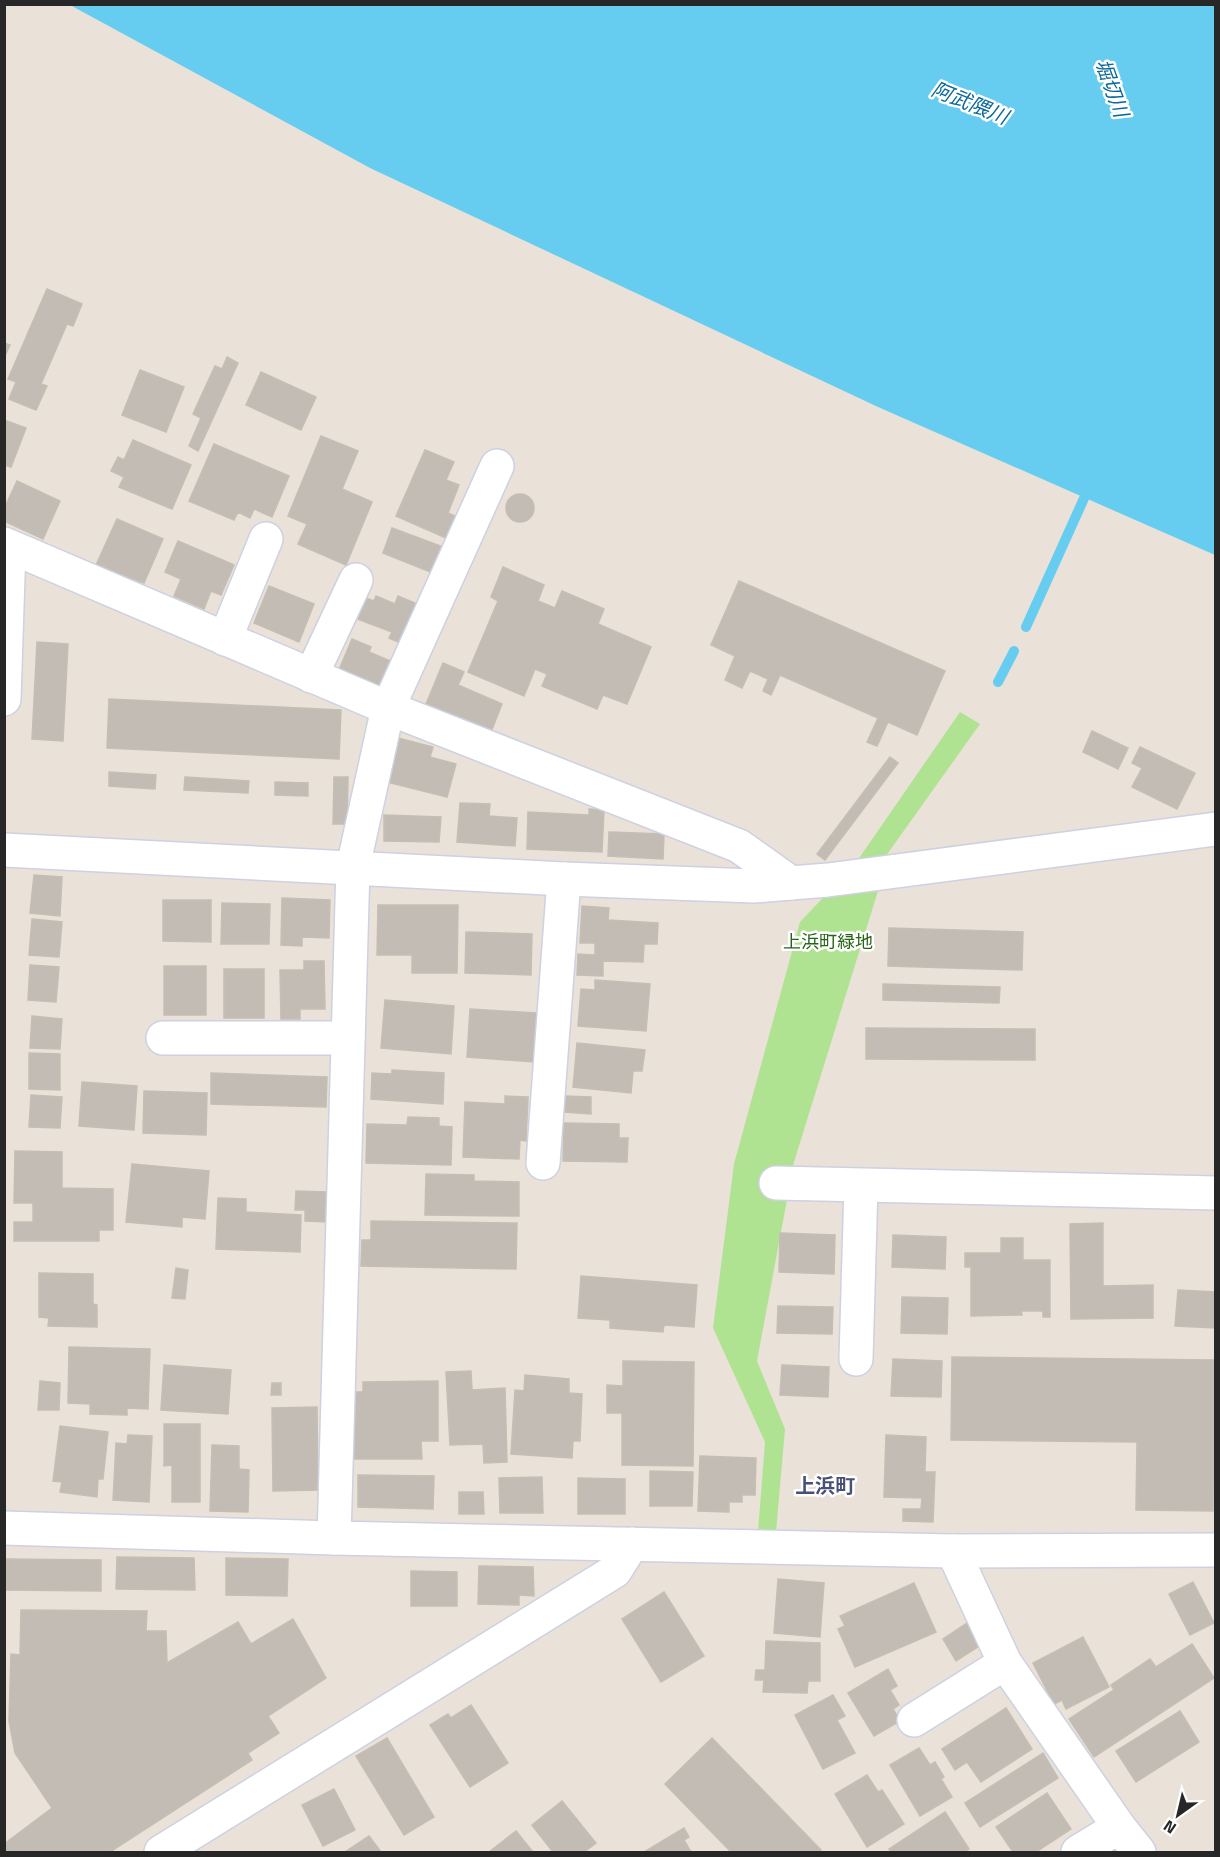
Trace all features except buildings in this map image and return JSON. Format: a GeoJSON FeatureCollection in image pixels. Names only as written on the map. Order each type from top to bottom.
{"type":"FeatureCollection","features":[{"type":"Feature","properties":{"kind":"street"},"geometry":{"type":"LineString","coordinates":[[334,1538],[353,867],[388,708],[496,466]]}},
{"type":"Feature","properties":{"kind":"street"},"geometry":{"type":"LineString","coordinates":[[225,639],[266,539]]}},
{"type":"Feature","properties":{"kind":"street"},"geometry":{"type":"LineString","coordinates":[[4,699],[7,545],[388,708],[739,846],[791,883]]}},
{"type":"Feature","properties":{"kind":"street"},"geometry":{"type":"LineString","coordinates":[[311,676],[356,580]]}},
{"type":"Feature","properties":{"kind":"street"},"geometry":{"type":"LineString","coordinates":[[4,850],[564,879],[754,886],[828,880],[1215,829]]}},
{"type":"Feature","properties":{"kind":"street"},"geometry":{"type":"LineString","coordinates":[[543,1163],[564,879]]}},
{"type":"Feature","properties":{"kind":"street"},"geometry":{"type":"LineString","coordinates":[[163,1038],[348,1038]]}},
{"type":"Feature","properties":{"kind":"street"},"geometry":{"type":"LineString","coordinates":[[776,1183],[1215,1193]]}},
{"type":"Feature","properties":{"kind":"street"},"geometry":{"type":"LineString","coordinates":[[856,1359],[861,1186]]}},
{"type":"Feature","properties":{"kind":"street"},"geometry":{"type":"LineString","coordinates":[[4,1528],[334,1538],[952,1551],[1215,1550]]}},
{"type":"Feature","properties":{"kind":"street"},"geometry":{"type":"LineString","coordinates":[[161,1852],[615,1571],[632,1544]]}},
{"type":"Feature","properties":{"kind":"street"},"geometry":{"type":"LineString","coordinates":[[952,1551],[1005,1663],[1119,1827],[1139,1852]]}},
{"type":"Feature","properties":{"kind":"street"},"geometry":{"type":"LineString","coordinates":[[914,1720],[1005,1663]]}},
{"type":"Feature","properties":{"kind":"street"},"geometry":{"type":"LineString","coordinates":[[1078,1852],[1119,1827]]}},
{"type":"Feature","properties":{"kind":"green space","name":"上浜町緑地"},"geometry":{"type":"Polygon","coordinates":[[[960,712],[980,724],[883,860],[878,891],[794,1162],[757,1361],[785,1429],[776,1532],[758,1532],[765,1442],[713,1328],[734,1164],[800,922],[855,864],[960,712]]]}},
{"type":"Feature","properties":{"kind":"water"},"geometry":{"type":"Polygon","coordinates":[[[70,5],[1215,5],[1215,555],[878,407],[370,168],[70,5]]]}},
{"type":"Feature","properties":{"kind":"waterway"},"geometry":{"type":"LineString","coordinates":[[1026,627],[1090,485]]}},
{"type":"Feature","properties":{"kind":"waterway"},"geometry":{"type":"LineString","coordinates":[[998,682],[1014,651]]}},
{"type":"Feature","properties":{"kind":"district","name":"上浜町"},"geometry":{"type":"Point","coordinates":[825,1486]}},
{"type":"Feature","properties":{"kind":"water label","name":"堀切川"},"geometry":{"type":"Point","coordinates":[1112,88]}},
{"type":"Feature","properties":{"kind":"water label","name":"阿武隈川"},"geometry":{"type":"Point","coordinates":[970,103]}}]}
